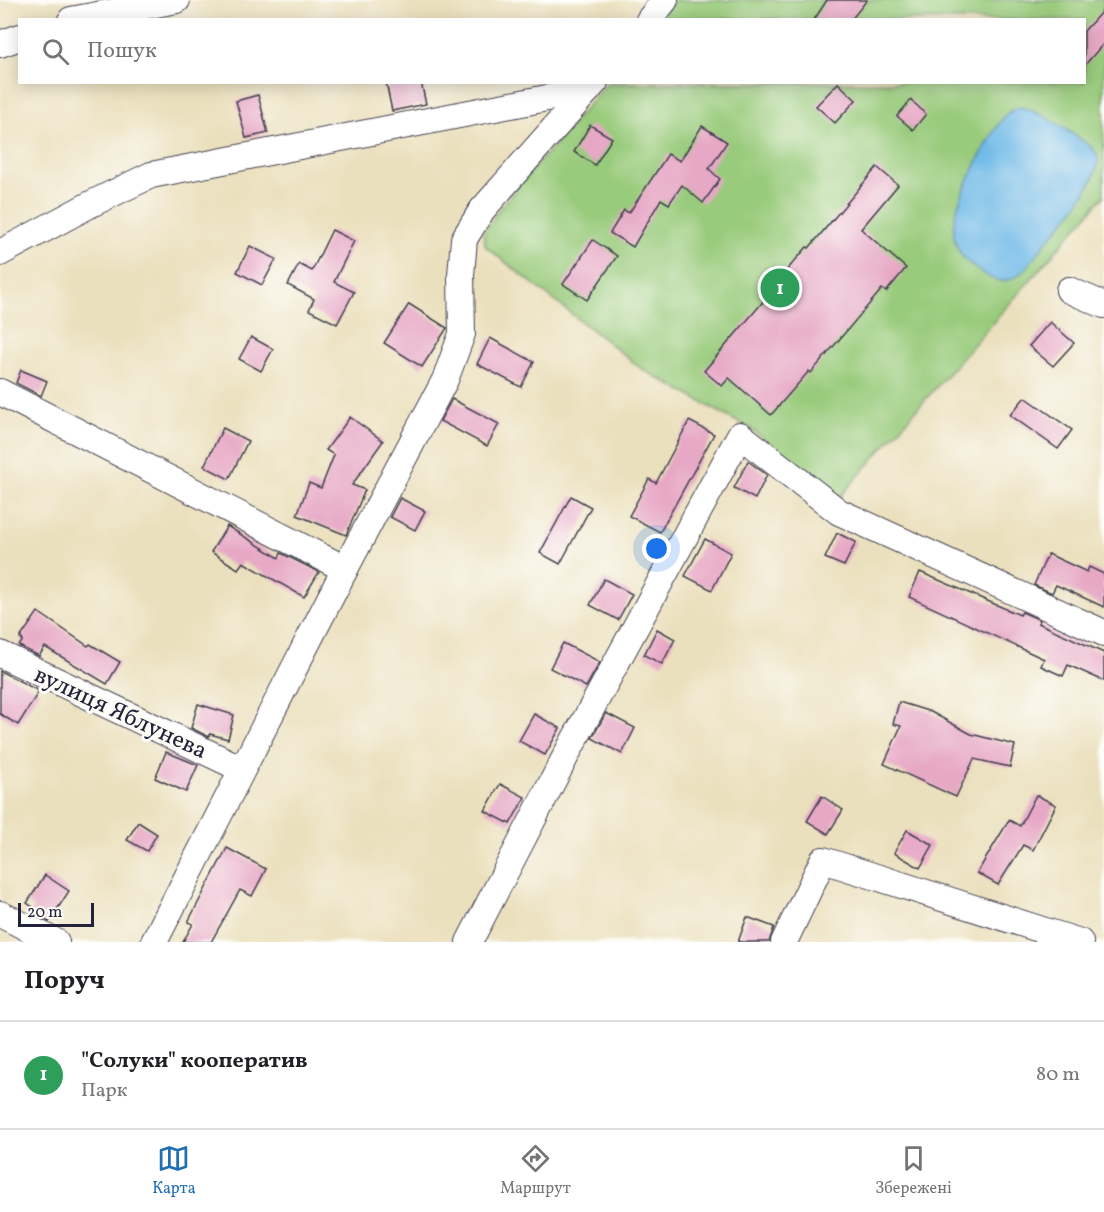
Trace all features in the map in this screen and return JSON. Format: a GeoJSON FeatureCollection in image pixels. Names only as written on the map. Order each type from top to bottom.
{"type":"FeatureCollection","features":[{"type":"Feature","properties":{"kind":"street"},"geometry":{"type":"LineString","coordinates":[[73,12],[177,0]]}},
{"type":"Feature","properties":{"kind":"street"},"geometry":{"type":"LineString","coordinates":[[651,18],[665,0]]}},
{"type":"Feature","properties":{"kind":"street"},"geometry":{"type":"LineString","coordinates":[[0,44],[18,38]]}},
{"type":"Feature","properties":{"kind":"street"},"geometry":{"type":"LineString","coordinates":[[0,253],[91,204],[152,175],[592,86]]}},
{"type":"Feature","properties":{"kind":"street"},"geometry":{"type":"LineString","coordinates":[[154,942],[345,569],[445,380],[462,334],[461,275],[464,238],[482,210],[592,86]]}},
{"type":"Feature","properties":{"kind":"street"},"geometry":{"type":"LineString","coordinates":[[1069,290],[1104,305]]}},
{"type":"Feature","properties":{"kind":"street"},"geometry":{"type":"LineString","coordinates":[[0,392],[345,569]]}},
{"type":"Feature","properties":{"kind":"street"},"geometry":{"type":"LineString","coordinates":[[469,942],[571,746],[740,435],[838,512],[1104,633]]}},
{"type":"Feature","properties":{"kind":"street","name":"вулиця Яблунева"},"geometry":{"type":"LineString","coordinates":[[0,654],[242,769]]}},
{"type":"Feature","properties":{"kind":"street"},"geometry":{"type":"LineString","coordinates":[[784,942],[824,860],[1067,940]]}},
{"type":"Feature","properties":{"kind":"street"},"geometry":{"type":"LineString","coordinates":[[0,915],[56,942]]}},
{"type":"Feature","properties":{"kind":"green space"},"geometry":{"type":"Polygon","coordinates":[[[674,0],[1104,0],[1104,196],[839,498],[752,430],[642,369],[486,247],[483,234],[499,209],[606,84],[1086,84],[1086,18],[659,18],[674,0]]]}},
{"type":"Feature","properties":{"kind":"water"},"geometry":{"type":"Polygon","coordinates":[[[1020,107],[1048,118],[1086,143],[1097,154],[1097,164],[1088,188],[1080,200],[1029,265],[1012,279],[999,281],[985,275],[961,254],[955,240],[954,224],[960,200],[985,147],[1005,116],[1020,107]]]}},
{"type":"Feature","properties":{"kind":"building"},"geometry":{"type":"Polygon","coordinates":[[[827,0],[867,0],[853,18],[815,18],[827,0]]]}},
{"type":"Feature","properties":{"kind":"building"},"geometry":{"type":"Polygon","coordinates":[[[1104,9],[1104,43],[1086,64],[1086,29],[1104,9]]]}},
{"type":"Feature","properties":{"kind":"building"},"geometry":{"type":"Polygon","coordinates":[[[386,84],[421,84],[426,104],[392,111],[386,84]]]}},
{"type":"Feature","properties":{"kind":"building"},"geometry":{"type":"Polygon","coordinates":[[[837,84],[856,100],[835,123],[816,106],[837,84]]]}},
{"type":"Feature","properties":{"kind":"building"},"geometry":{"type":"Polygon","coordinates":[[[258,95],[268,133],[246,138],[236,101],[258,95]]]}},
{"type":"Feature","properties":{"kind":"building"},"geometry":{"type":"Polygon","coordinates":[[[911,100],[926,114],[913,130],[897,116],[911,100]]]}},
{"type":"Feature","properties":{"kind":"building"},"geometry":{"type":"Polygon","coordinates":[[[590,125],[612,138],[595,165],[574,152],[590,125]]]}},
{"type":"Feature","properties":{"kind":"building"},"geometry":{"type":"Polygon","coordinates":[[[702,126],[727,142],[709,169],[720,179],[703,203],[682,185],[669,204],[661,199],[633,247],[610,233],[624,210],[629,213],[668,154],[680,161],[702,126]]]}},
{"type":"Feature","properties":{"kind":"building"},"geometry":{"type":"Polygon","coordinates":[[[877,167],[898,185],[861,229],[906,268],[886,292],[882,289],[811,373],[809,371],[771,415],[729,378],[722,386],[704,371],[773,290],[771,288],[807,247],[809,248],[877,167]]]}},
{"type":"Feature","properties":{"kind":"building"},"geometry":{"type":"Polygon","coordinates":[[[332,230],[354,241],[334,282],[354,292],[337,324],[309,310],[314,299],[288,285],[299,264],[312,271],[332,230]]]}},
{"type":"Feature","properties":{"kind":"building"},"geometry":{"type":"Polygon","coordinates":[[[593,240],[617,256],[587,300],[563,284],[593,240]]]}},
{"type":"Feature","properties":{"kind":"building"},"geometry":{"type":"Polygon","coordinates":[[[250,246],[276,259],[262,285],[237,272],[250,246]]]}},
{"type":"Feature","properties":{"kind":"building"},"geometry":{"type":"Polygon","coordinates":[[[409,304],[447,328],[422,367],[384,343],[409,304]]]}},
{"type":"Feature","properties":{"kind":"building"},"geometry":{"type":"Polygon","coordinates":[[[1050,322],[1074,343],[1053,366],[1029,346],[1050,322]]]}},
{"type":"Feature","properties":{"kind":"building"},"geometry":{"type":"Polygon","coordinates":[[[251,337],[273,349],[261,371],[239,359],[251,337]]]}},
{"type":"Feature","properties":{"kind":"building"},"geometry":{"type":"Polygon","coordinates":[[[490,338],[534,362],[521,387],[477,364],[490,338]]]}},
{"type":"Feature","properties":{"kind":"building"},"geometry":{"type":"Polygon","coordinates":[[[21,370],[47,381],[41,396],[16,383],[21,370]]]}},
{"type":"Feature","properties":{"kind":"building"},"geometry":{"type":"Polygon","coordinates":[[[1025,397],[1072,430],[1058,449],[1010,415],[1025,397]]]}},
{"type":"Feature","properties":{"kind":"building"},"geometry":{"type":"Polygon","coordinates":[[[452,399],[499,424],[487,446],[440,421],[452,399]]]}},
{"type":"Feature","properties":{"kind":"building"},"geometry":{"type":"Polygon","coordinates":[[[350,417],[383,441],[352,485],[365,490],[346,535],[297,515],[309,483],[321,488],[334,455],[326,450],[350,417]]]}},
{"type":"Feature","properties":{"kind":"building"},"geometry":{"type":"Polygon","coordinates":[[[689,421],[714,434],[660,532],[629,516],[649,479],[656,483],[689,421]]]}},
{"type":"Feature","properties":{"kind":"building"},"geometry":{"type":"Polygon","coordinates":[[[223,428],[248,441],[229,479],[204,466],[223,428]]]}},
{"type":"Feature","properties":{"kind":"building"},"geometry":{"type":"Polygon","coordinates":[[[748,461],[767,475],[755,499],[734,488],[748,461]]]}},
{"type":"Feature","properties":{"kind":"building"},"geometry":{"type":"Polygon","coordinates":[[[571,496],[591,507],[560,564],[540,553],[571,496]]]}},
{"type":"Feature","properties":{"kind":"building"},"geometry":{"type":"Polygon","coordinates":[[[400,498],[425,511],[415,530],[390,517],[400,498]]]}},
{"type":"Feature","properties":{"kind":"building"},"geometry":{"type":"Polygon","coordinates":[[[227,526],[279,558],[281,553],[319,572],[304,597],[243,562],[238,569],[211,552],[227,526]]]}},
{"type":"Feature","properties":{"kind":"building"},"geometry":{"type":"Polygon","coordinates":[[[837,533],[856,542],[844,566],[825,558],[837,533]]]}},
{"type":"Feature","properties":{"kind":"building"},"geometry":{"type":"Polygon","coordinates":[[[705,539],[731,553],[712,590],[685,576],[705,539]]]}},
{"type":"Feature","properties":{"kind":"building"},"geometry":{"type":"Polygon","coordinates":[[[1048,554],[1087,572],[1089,567],[1104,574],[1104,607],[1056,585],[1052,593],[1034,585],[1048,554]]]}},
{"type":"Feature","properties":{"kind":"building"},"geometry":{"type":"Polygon","coordinates":[[[920,572],[1020,615],[1022,612],[1040,620],[1038,623],[1104,653],[1104,681],[1068,665],[1063,676],[1041,666],[1044,659],[909,597],[920,572]]]}},
{"type":"Feature","properties":{"kind":"building"},"geometry":{"type":"Polygon","coordinates":[[[604,579],[632,594],[618,620],[590,605],[604,579]]]}},
{"type":"Feature","properties":{"kind":"building"},"geometry":{"type":"Polygon","coordinates":[[[38,612],[88,646],[90,644],[120,662],[107,684],[45,647],[39,656],[19,646],[23,640],[20,638],[38,612]]]}},
{"type":"Feature","properties":{"kind":"building"},"geometry":{"type":"Polygon","coordinates":[[[657,629],[675,639],[662,664],[644,655],[657,629]]]}},
{"type":"Feature","properties":{"kind":"building"},"geometry":{"type":"Polygon","coordinates":[[[563,643],[600,662],[586,687],[550,668],[563,643]]]}},
{"type":"Feature","properties":{"kind":"building"},"geometry":{"type":"Polygon","coordinates":[[[0,671],[39,691],[18,725],[0,714],[0,671]]]}},
{"type":"Feature","properties":{"kind":"building"},"geometry":{"type":"Polygon","coordinates":[[[899,702],[931,712],[971,734],[1015,745],[1010,767],[974,759],[956,797],[884,764],[901,726],[893,724],[899,702]]]}},
{"type":"Feature","properties":{"kind":"building"},"geometry":{"type":"Polygon","coordinates":[[[198,704],[234,715],[228,739],[210,734],[209,737],[191,728],[198,704]]]}},
{"type":"Feature","properties":{"kind":"building"},"geometry":{"type":"Polygon","coordinates":[[[606,713],[635,728],[622,754],[592,738],[606,713]]]}},
{"type":"Feature","properties":{"kind":"building"},"geometry":{"type":"Polygon","coordinates":[[[534,714],[560,728],[545,755],[519,741],[534,714]]]}},
{"type":"Feature","properties":{"kind":"building"},"geometry":{"type":"Polygon","coordinates":[[[166,752],[198,765],[186,792],[155,778],[166,752]]]}},
{"type":"Feature","properties":{"kind":"building"},"geometry":{"type":"Polygon","coordinates":[[[500,784],[525,797],[510,824],[485,811],[500,784]]]}},
{"type":"Feature","properties":{"kind":"building"},"geometry":{"type":"Polygon","coordinates":[[[1036,795],[1056,805],[1033,850],[1023,845],[998,885],[977,873],[1009,820],[1020,826],[1036,795]]]}},
{"type":"Feature","properties":{"kind":"building"},"geometry":{"type":"Polygon","coordinates":[[[822,796],[843,810],[828,834],[807,821],[822,796]]]}},
{"type":"Feature","properties":{"kind":"building"},"geometry":{"type":"Polygon","coordinates":[[[138,822],[157,834],[147,851],[127,840],[138,822]]]}},
{"type":"Feature","properties":{"kind":"building"},"geometry":{"type":"Polygon","coordinates":[[[907,830],[933,845],[920,868],[894,853],[907,830]]]}},
{"type":"Feature","properties":{"kind":"building"},"geometry":{"type":"Polygon","coordinates":[[[227,848],[266,869],[252,896],[240,890],[211,942],[183,942],[193,924],[188,922],[227,848]]]}},
{"type":"Feature","properties":{"kind":"building"},"geometry":{"type":"Polygon","coordinates":[[[45,875],[69,891],[49,922],[31,913],[34,908],[27,903],[45,875]]]}},
{"type":"Feature","properties":{"kind":"building"},"geometry":{"type":"Polygon","coordinates":[[[747,917],[774,927],[769,942],[738,942],[747,917]]]}},
{"type":"Feature","properties":{"kind":"place","name":"\"Солуки\" кооператив"},"geometry":{"type":"Point","coordinates":[780,288]}}]}
